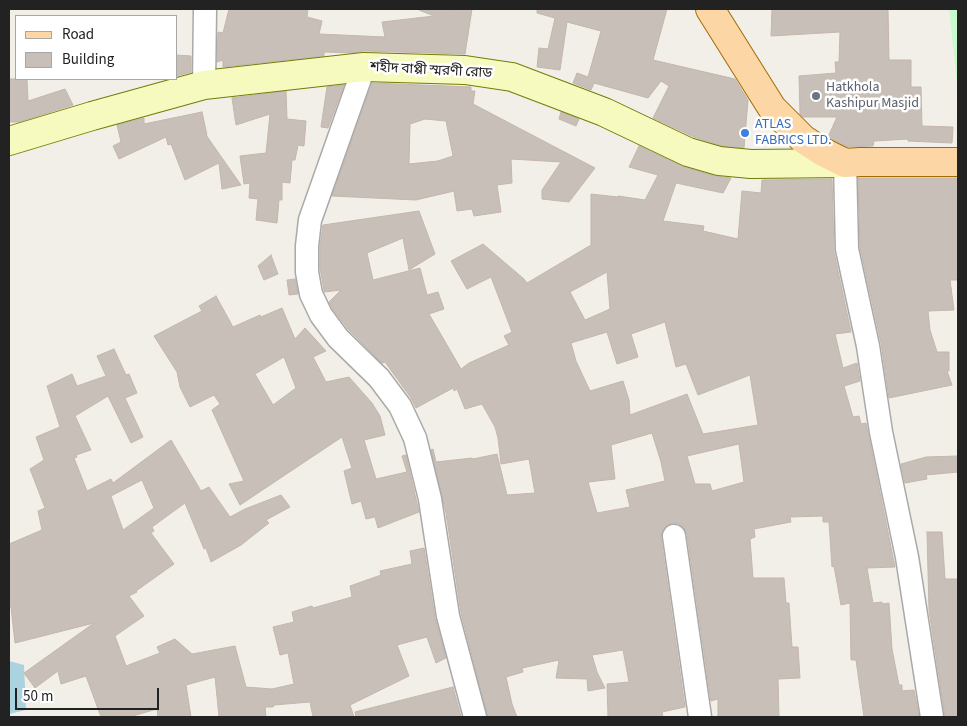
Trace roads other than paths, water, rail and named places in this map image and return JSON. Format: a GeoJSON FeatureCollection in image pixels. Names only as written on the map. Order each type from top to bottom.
{"type":"FeatureCollection","features":[{"type":"Feature","properties":{"kind":"main road"},"geometry":{"type":"LineString","coordinates":[[710,9],[772,108],[803,139],[823,152],[845,162],[958,162]]}},
{"type":"Feature","properties":{"kind":"street"},"geometry":{"type":"LineString","coordinates":[[204,85],[205,9]]}},
{"type":"Feature","properties":{"kind":"street"},"geometry":{"type":"LineString","coordinates":[[364,68],[310,220],[307,246],[308,279],[311,294],[321,315],[338,338],[379,378],[400,406],[415,438],[430,499],[448,616],[475,717]]}},
{"type":"Feature","properties":{"kind":"street","name":"শহীদ বাপ্পী স্মরণী রোড"},"geometry":{"type":"LineString","coordinates":[[9,142],[92,116],[204,85],[364,68],[465,70],[512,77],[604,112],[688,152],[719,161],[751,164],[845,162]]}},
{"type":"Feature","properties":{"kind":"street"},"geometry":{"type":"LineString","coordinates":[[845,162],[847,249],[868,346],[881,432],[906,557],[932,717]]}},
{"type":"Feature","properties":{"kind":"street"},"geometry":{"type":"LineString","coordinates":[[674,536],[700,717]]}},
{"type":"Feature","properties":{"kind":"water"},"geometry":{"type":"Polygon","coordinates":[[[9,661],[24,665],[26,710],[9,714],[9,661]]]}},
{"type":"Feature","properties":{"kind":"place","name":"Hatkhola Kashipur Masjid"},"geometry":{"type":"Point","coordinates":[816,96]}},
{"type":"Feature","properties":{"kind":"place","name":"ATLAS FABRICS LTD."},"geometry":{"type":"Point","coordinates":[745,133]}}]}
